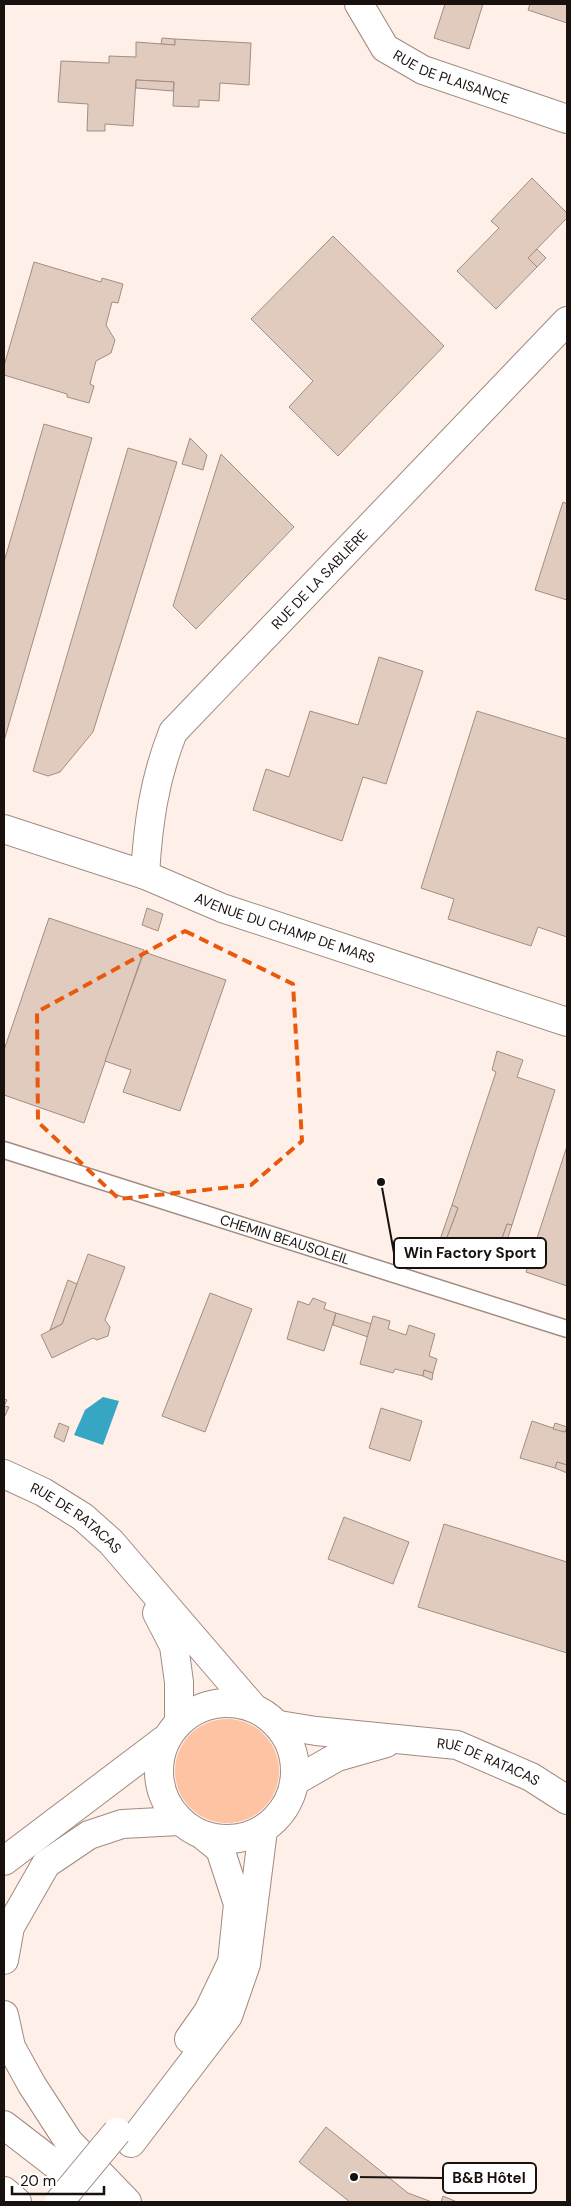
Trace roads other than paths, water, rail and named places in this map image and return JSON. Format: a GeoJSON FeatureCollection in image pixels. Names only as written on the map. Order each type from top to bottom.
{"type":"FeatureCollection","features":[{"type":"Feature","properties":{"kind":"street","name":"RUE DE PLAISANCE"},"geometry":{"type":"LineString","coordinates":[[359,4],[386,48],[423,70],[567,119]]}},
{"type":"Feature","properties":{"kind":"street","name":"RUE DE LA SABLIÈRE"},"geometry":{"type":"LineString","coordinates":[[145,875],[148,825],[160,766],[173,732],[567,321]]}},
{"type":"Feature","properties":{"kind":"street","name":"AVENUE DU CHAMP DE MARS"},"geometry":{"type":"LineString","coordinates":[[4,829],[145,875],[222,908],[567,1022]]}},
{"type":"Feature","properties":{"kind":"street","name":"RUE DE RATACAS"},"geometry":{"type":"LineString","coordinates":[[4,1474],[43,1492],[83,1517],[111,1542],[252,1706]]}},
{"type":"Feature","properties":{"kind":"street","name":"RUE DE RATACAS"},"geometry":{"type":"LineString","coordinates":[[139,1576],[174,1646],[179,1682],[171,1730]]}},
{"type":"Feature","properties":{"kind":"street"},"geometry":{"type":"LineString","coordinates":[[4,1861],[202,1705],[252,1706],[279,1725],[294,1751],[296,1781],[290,1799],[278,1817],[263,1830],[238,1839],[206,1837]]}},
{"type":"Feature","properties":{"kind":"street","name":"RUE DE RATACAS"},"geometry":{"type":"LineString","coordinates":[[279,1725],[316,1731],[457,1745],[532,1777],[567,1800]]}},
{"type":"Feature","properties":{"kind":"street"},"geometry":{"type":"LineString","coordinates":[[83,2202],[151,2090],[208,2012],[232,1962],[238,1904],[220,1849],[206,1837],[179,1821],[159,1789],[157,1766],[171,1730]]}},
{"type":"Feature","properties":{"kind":"street","name":"RUE DE RATACAS"},"geometry":{"type":"LineString","coordinates":[[296,1781],[337,1757],[402,1739]]}},
{"type":"Feature","properties":{"kind":"street"},"geometry":{"type":"LineString","coordinates":[[4,1960],[10,1927],[46,1864],[89,1835],[122,1824],[179,1821]]}},
{"type":"Feature","properties":{"kind":"street"},"geometry":{"type":"LineString","coordinates":[[58,2202],[124,2137],[228,2016],[246,1964],[263,1830]]}},
{"type":"Feature","properties":{"kind":"street"},"geometry":{"type":"LineString","coordinates":[[4,2015],[11,2047],[32,2085],[69,2142],[127,2202]]}},
{"type":"Feature","properties":{"kind":"street"},"geometry":{"type":"LineString","coordinates":[[4,2125],[104,2202]]}},
{"type":"Feature","properties":{"kind":"street"},"geometry":{"type":"LineString","coordinates":[[4,2191],[17,2202]]}},
{"type":"Feature","properties":{"kind":"lane","name":"CHEMIN BEAUSOLEIL"},"geometry":{"type":"LineString","coordinates":[[4,1150],[567,1329]]}},
{"type":"Feature","properties":{"kind":"water"},"geometry":{"type":"Polygon","coordinates":[[[103,1397],[119,1401],[103,1445],[74,1435],[85,1410],[103,1397]]]}},
{"type":"Feature","properties":{"kind":"place","name":"Win Factory Sport"},"geometry":{"type":"Point","coordinates":[381,1182]}},
{"type":"Feature","properties":{"kind":"place","name":"B&B Hôtel"},"geometry":{"type":"Point","coordinates":[354,2177]}}]}
